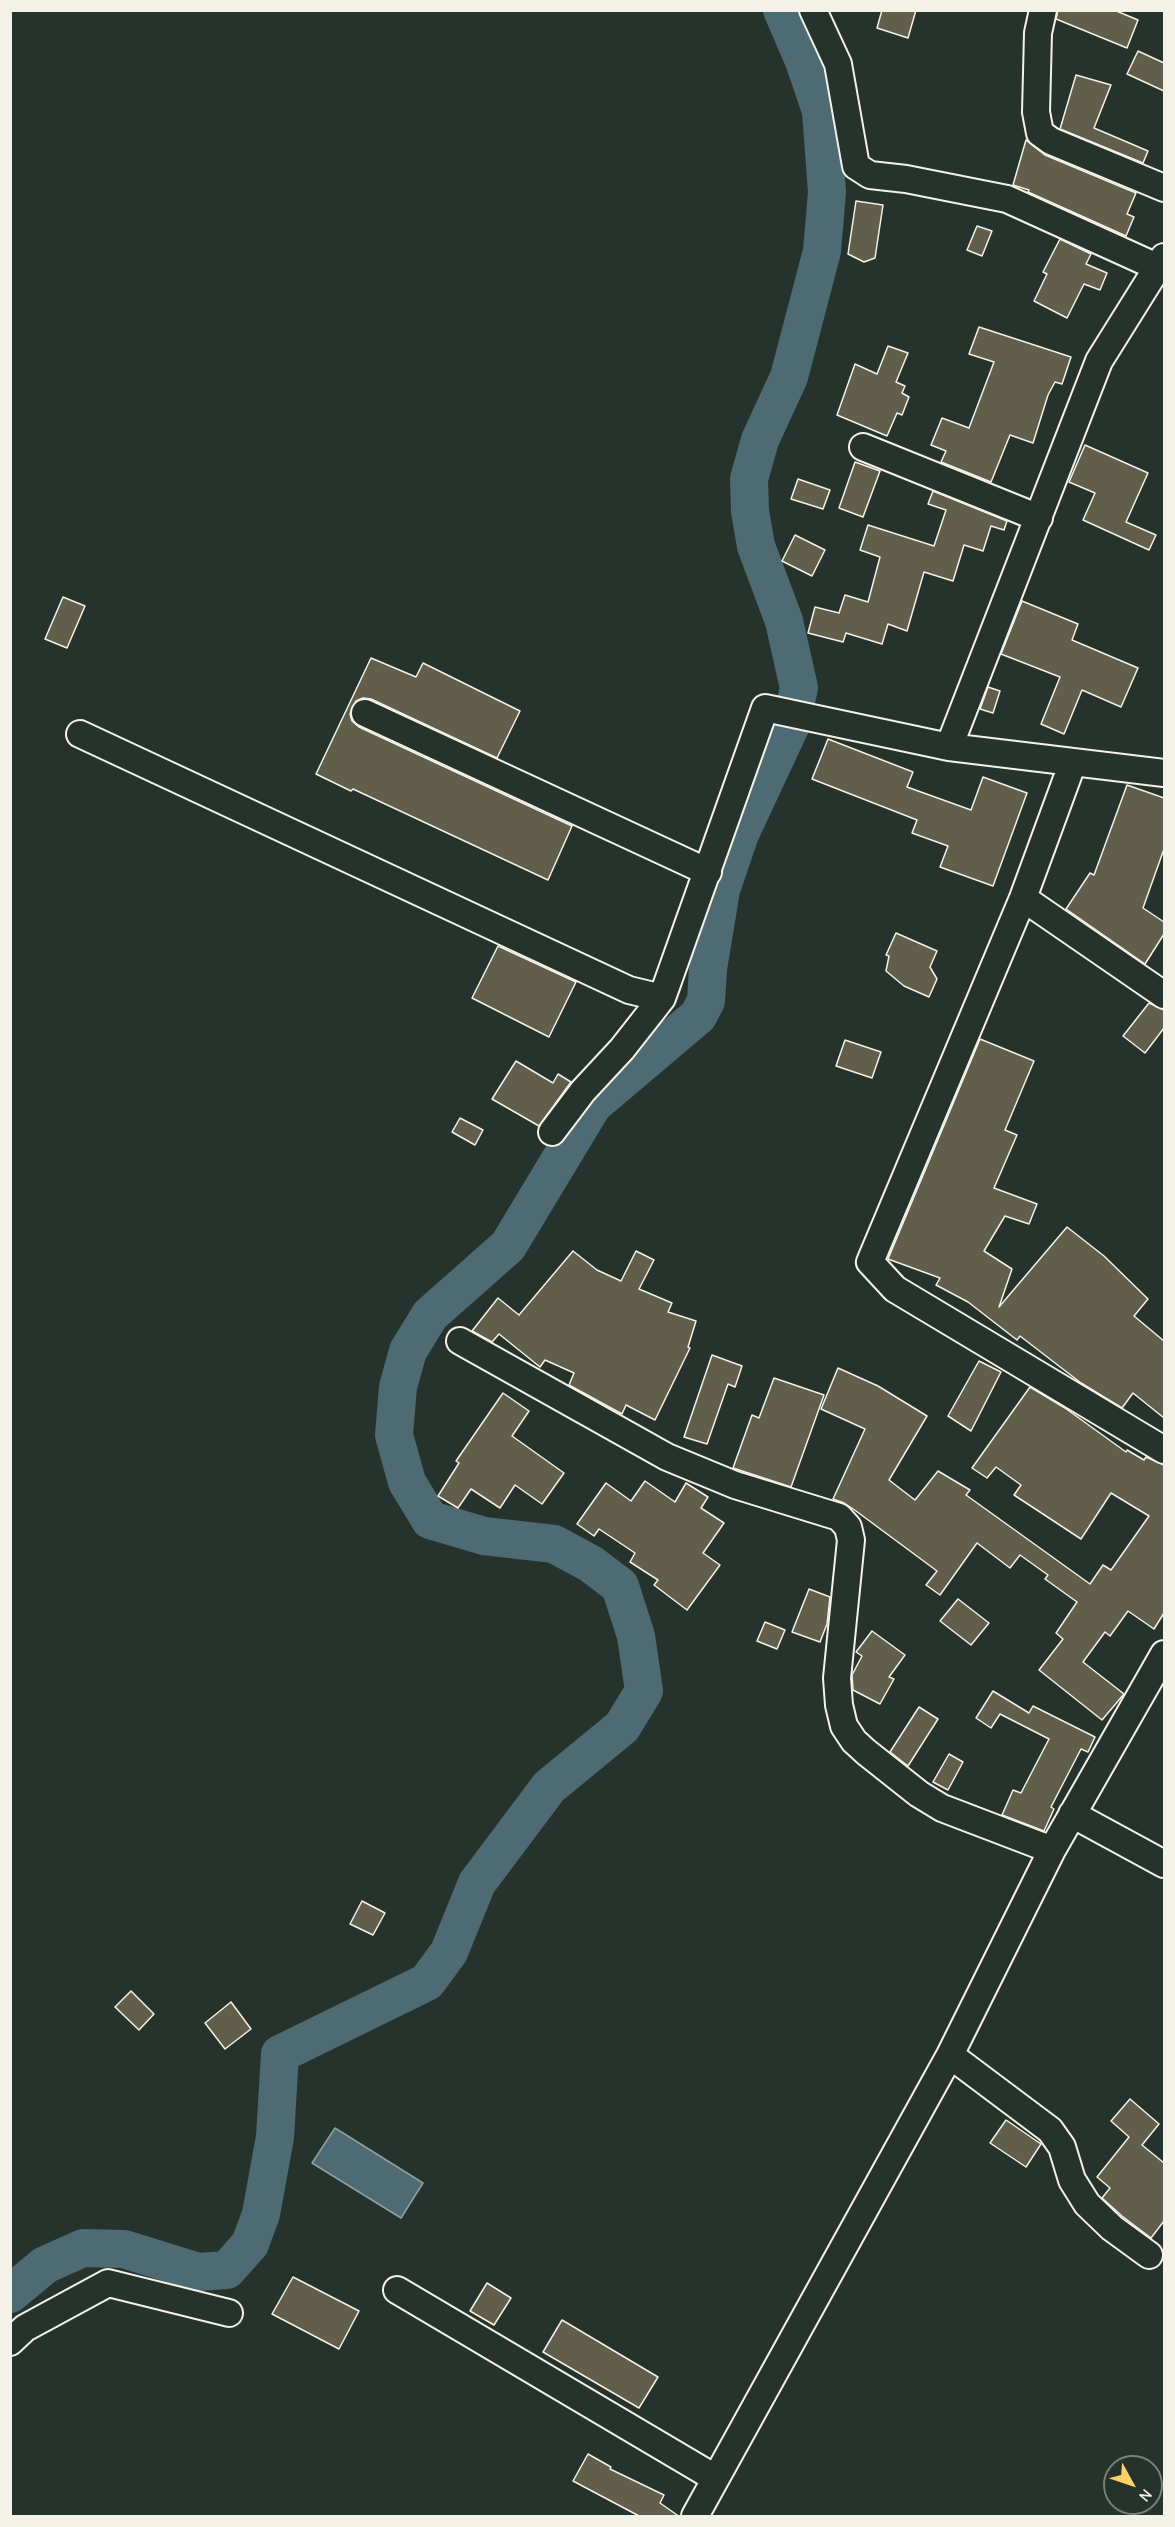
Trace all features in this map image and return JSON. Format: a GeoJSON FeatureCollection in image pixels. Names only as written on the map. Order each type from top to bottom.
{"type":"FeatureCollection","features":[{"type":"Feature","properties":{"kind":"street"},"geometry":{"type":"LineString","coordinates":[[813,10],[838,64],[856,166],[870,175],[906,179],[1007,199],[1161,262],[1099,361],[949,747]]}},
{"type":"Feature","properties":{"kind":"street"},"geometry":{"type":"LineString","coordinates":[[1043,10],[1038,33],[1037,56],[1036,112],[1040,133],[1058,144],[1164,188]]}},
{"type":"Feature","properties":{"kind":"street"},"geometry":{"type":"LineString","coordinates":[[863,447],[1039,518]]}},
{"type":"Feature","properties":{"kind":"street"},"geometry":{"type":"LineString","coordinates":[[552,1132],[583,1091],[622,1049],[662,998],[765,708],[949,747],[1164,773]]}},
{"type":"Feature","properties":{"kind":"street"},"geometry":{"type":"LineString","coordinates":[[365,713],[708,872]]}},
{"type":"Feature","properties":{"kind":"street"},"geometry":{"type":"LineString","coordinates":[[80,734],[629,990],[662,998]]}},
{"type":"Feature","properties":{"kind":"street"},"geometry":{"type":"LineString","coordinates":[[1073,762],[1023,898],[870,1262],[895,1289],[1164,1450]]}},
{"type":"Feature","properties":{"kind":"street"},"geometry":{"type":"LineString","coordinates":[[1023,898],[1164,994]]}},
{"type":"Feature","properties":{"kind":"street"},"geometry":{"type":"LineString","coordinates":[[460,1341],[667,1457],[735,1485],[839,1517],[848,1527],[851,1540],[837,1678],[838,1705],[844,1725],[854,1741],[919,1794],[964,1817],[1052,1850]]}},
{"type":"Feature","properties":{"kind":"street"},"geometry":{"type":"LineString","coordinates":[[696,2517],[715,2478],[950,2055],[1052,1850],[1164,1654]]}},
{"type":"Feature","properties":{"kind":"street"},"geometry":{"type":"LineString","coordinates":[[1072,1814],[1164,1864]]}},
{"type":"Feature","properties":{"kind":"street"},"geometry":{"type":"LineString","coordinates":[[950,2055],[1050,2130],[1062,2147],[1072,2180],[1087,2204],[1112,2228],[1149,2255]]}},
{"type":"Feature","properties":{"kind":"street"},"geometry":{"type":"LineString","coordinates":[[10,2342],[25,2328],[108,2283],[229,2313]]}},
{"type":"Feature","properties":{"kind":"street"},"geometry":{"type":"LineString","coordinates":[[397,2290],[715,2478]]}},
{"type":"Feature","properties":{"kind":"water"},"geometry":{"type":"Polygon","coordinates":[[[335,2128],[423,2183],[401,2218],[312,2163],[335,2128]]]}},
{"type":"Feature","properties":{"kind":"building"},"geometry":{"type":"Polygon","coordinates":[[[882,10],[916,10],[908,38],[877,28],[882,10]]]}},
{"type":"Feature","properties":{"kind":"building"},"geometry":{"type":"Polygon","coordinates":[[[1058,10],[1114,10],[1138,20],[1127,48],[1056,19],[1058,10]]]}},
{"type":"Feature","properties":{"kind":"building"},"geometry":{"type":"Polygon","coordinates":[[[1138,51],[1164,63],[1164,91],[1127,74],[1138,51]]]}},
{"type":"Feature","properties":{"kind":"building"},"geometry":{"type":"Polygon","coordinates":[[[1076,75],[1111,85],[1094,128],[1148,151],[1143,163],[1060,129],[1076,75]]]}},
{"type":"Feature","properties":{"kind":"building"},"geometry":{"type":"Polygon","coordinates":[[[1026,140],[1045,155],[1136,193],[1127,214],[1134,217],[1126,236],[1028,192],[1029,190],[1013,185],[1026,140]]]}},
{"type":"Feature","properties":{"kind":"building"},"geometry":{"type":"Polygon","coordinates":[[[856,201],[883,205],[875,258],[864,262],[848,254],[856,201]]]}},
{"type":"Feature","properties":{"kind":"building"},"geometry":{"type":"Polygon","coordinates":[[[977,226],[992,231],[982,256],[967,250],[977,226]]]}},
{"type":"Feature","properties":{"kind":"building"},"geometry":{"type":"Polygon","coordinates":[[[1060,239],[1091,254],[1086,264],[1107,273],[1100,290],[1084,284],[1067,318],[1034,301],[1047,274],[1043,272],[1060,239]]]}},
{"type":"Feature","properties":{"kind":"building"},"geometry":{"type":"Polygon","coordinates":[[[979,327],[1071,357],[1062,384],[1055,382],[1048,395],[1033,443],[1010,435],[991,482],[941,462],[946,451],[931,445],[942,418],[969,428],[994,362],[969,354],[979,327]]]}},
{"type":"Feature","properties":{"kind":"building"},"geometry":{"type":"Polygon","coordinates":[[[888,346],[908,353],[896,382],[905,386],[902,393],[909,397],[902,415],[897,413],[887,436],[837,415],[855,364],[877,374],[888,346]]]}},
{"type":"Feature","properties":{"kind":"building"},"geometry":{"type":"Polygon","coordinates":[[[1085,445],[1148,473],[1126,522],[1156,535],[1149,550],[1083,520],[1095,493],[1069,482],[1085,445]]]}},
{"type":"Feature","properties":{"kind":"building"},"geometry":{"type":"Polygon","coordinates":[[[855,462],[880,471],[863,517],[839,508],[855,462]]]}},
{"type":"Feature","properties":{"kind":"building"},"geometry":{"type":"Polygon","coordinates":[[[798,479],[830,490],[823,509],[791,499],[798,479]]]}},
{"type":"Feature","properties":{"kind":"building"},"geometry":{"type":"Polygon","coordinates":[[[933,491],[1007,521],[1004,530],[991,526],[983,551],[964,545],[953,581],[924,572],[907,631],[888,624],[882,644],[846,633],[843,642],[808,633],[815,607],[839,613],[845,595],[868,602],[880,557],[860,550],[868,525],[934,546],[946,510],[928,504],[933,491]]]}},
{"type":"Feature","properties":{"kind":"building"},"geometry":{"type":"Polygon","coordinates":[[[795,535],[825,550],[812,576],[782,561],[795,535]]]}},
{"type":"Feature","properties":{"kind":"building"},"geometry":{"type":"Polygon","coordinates":[[[63,597],[85,606],[67,648],[45,639],[63,597]]]}},
{"type":"Feature","properties":{"kind":"building"},"geometry":{"type":"Polygon","coordinates":[[[1022,601],[1078,624],[1072,640],[1138,668],[1121,707],[1082,690],[1064,734],[1041,724],[1060,677],[1001,654],[1022,601]]]}},
{"type":"Feature","properties":{"kind":"building"},"geometry":{"type":"Polygon","coordinates":[[[371,658],[416,677],[423,663],[520,711],[497,758],[371,699],[363,698],[356,701],[350,714],[352,721],[359,727],[572,826],[548,880],[316,774],[371,658]]]}},
{"type":"Feature","properties":{"kind":"building"},"geometry":{"type":"Polygon","coordinates":[[[988,687],[1000,691],[993,713],[980,709],[988,687]]]}},
{"type":"Feature","properties":{"kind":"building"},"geometry":{"type":"Polygon","coordinates":[[[828,739],[913,772],[907,787],[971,810],[983,777],[1027,793],[993,886],[940,867],[948,846],[912,833],[917,820],[812,779],[828,739]]]}},
{"type":"Feature","properties":{"kind":"building"},"geometry":{"type":"Polygon","coordinates":[[[1127,785],[1164,798],[1164,849],[1143,908],[1164,922],[1164,934],[1145,964],[1066,909],[1090,873],[1094,875],[1127,785]]]}},
{"type":"Feature","properties":{"kind":"building"},"geometry":{"type":"Polygon","coordinates":[[[896,933],[937,951],[930,967],[937,979],[929,997],[904,986],[886,971],[889,956],[886,955],[896,933]]]}},
{"type":"Feature","properties":{"kind":"building"},"geometry":{"type":"Polygon","coordinates":[[[498,946],[576,982],[549,1037],[472,998],[498,946]]]}},
{"type":"Feature","properties":{"kind":"building"},"geometry":{"type":"Polygon","coordinates":[[[1149,1003],[1164,1010],[1164,1028],[1145,1053],[1123,1036],[1149,1003]]]}},
{"type":"Feature","properties":{"kind":"building"},"geometry":{"type":"Polygon","coordinates":[[[980,1039],[1034,1061],[1005,1130],[1017,1135],[994,1188],[1037,1204],[1029,1224],[1005,1216],[984,1251],[1012,1269],[999,1307],[1067,1227],[1104,1256],[1148,1299],[1134,1316],[1164,1341],[1164,1418],[1133,1393],[1122,1408],[1081,1383],[1020,1336],[1017,1340],[968,1302],[936,1285],[940,1278],[888,1259],[980,1039]]]}},
{"type":"Feature","properties":{"kind":"building"},"geometry":{"type":"Polygon","coordinates":[[[845,1040],[881,1052],[872,1078],[836,1066],[845,1040]]]}},
{"type":"Feature","properties":{"kind":"building"},"geometry":{"type":"Polygon","coordinates":[[[516,1061],[553,1083],[558,1074],[571,1082],[539,1126],[492,1099],[516,1061]]]}},
{"type":"Feature","properties":{"kind":"building"},"geometry":{"type":"Polygon","coordinates":[[[460,1118],[483,1130],[475,1145],[452,1132],[460,1118]]]}},
{"type":"Feature","properties":{"kind":"building"},"geometry":{"type":"Polygon","coordinates":[[[573,1251],[597,1270],[621,1281],[636,1251],[654,1260],[639,1289],[672,1303],[668,1312],[696,1321],[688,1347],[690,1348],[655,1420],[626,1405],[622,1414],[569,1385],[574,1373],[545,1360],[540,1367],[499,1334],[492,1342],[472,1331],[498,1298],[519,1315],[573,1251]]]}},
{"type":"Feature","properties":{"kind":"building"},"geometry":{"type":"Polygon","coordinates":[[[712,1355],[742,1366],[735,1387],[728,1384],[707,1444],[684,1437],[712,1355]]]}},
{"type":"Feature","properties":{"kind":"building"},"geometry":{"type":"Polygon","coordinates":[[[979,1361],[1001,1372],[971,1431],[948,1416],[979,1361]]]}},
{"type":"Feature","properties":{"kind":"building"},"geometry":{"type":"Polygon","coordinates":[[[838,1368],[878,1386],[927,1416],[889,1480],[915,1500],[938,1471],[970,1490],[966,1495],[1090,1584],[1103,1565],[1111,1570],[1149,1516],[1111,1493],[1081,1539],[1014,1495],[1021,1485],[996,1467],[987,1478],[972,1468],[1030,1387],[1065,1408],[1126,1452],[1127,1450],[1144,1460],[1146,1457],[1164,1465],[1164,1613],[1154,1629],[1128,1611],[1110,1636],[1105,1632],[1083,1662],[1124,1694],[1102,1720],[1039,1670],[1063,1639],[1056,1633],[1077,1602],[1045,1579],[1048,1575],[1020,1555],[1010,1568],[977,1543],[940,1595],[926,1585],[937,1571],[856,1511],[833,1499],[865,1429],[821,1409],[838,1368]]]}},
{"type":"Feature","properties":{"kind":"building"},"geometry":{"type":"Polygon","coordinates":[[[774,1378],[824,1395],[791,1487],[733,1468],[752,1415],[759,1418],[774,1378]]]}},
{"type":"Feature","properties":{"kind":"building"},"geometry":{"type":"Polygon","coordinates":[[[503,1393],[529,1411],[512,1436],[564,1473],[542,1504],[515,1485],[500,1508],[471,1489],[458,1508],[438,1496],[459,1463],[456,1461],[503,1393]]]}},
{"type":"Feature","properties":{"kind":"building"},"geometry":{"type":"Polygon","coordinates":[[[645,1481],[675,1502],[686,1483],[708,1497],[701,1508],[724,1523],[703,1553],[720,1565],[687,1610],[654,1585],[658,1580],[630,1562],[635,1553],[599,1529],[594,1536],[577,1524],[606,1483],[631,1501],[645,1481]]]}},
{"type":"Feature","properties":{"kind":"building"},"geometry":{"type":"Polygon","coordinates":[[[809,1589],[830,1597],[827,1624],[820,1642],[792,1632],[809,1589]]]}},
{"type":"Feature","properties":{"kind":"building"},"geometry":{"type":"Polygon","coordinates":[[[958,1599],[989,1623],[971,1645],[940,1621],[958,1599]]]}},
{"type":"Feature","properties":{"kind":"building"},"geometry":{"type":"Polygon","coordinates":[[[765,1622],[785,1630],[777,1649],[757,1641],[765,1622]]]}},
{"type":"Feature","properties":{"kind":"building"},"geometry":{"type":"Polygon","coordinates":[[[872,1631],[905,1655],[889,1677],[894,1679],[880,1704],[853,1690],[852,1675],[862,1656],[856,1652],[872,1631]]]}},
{"type":"Feature","properties":{"kind":"building"},"geometry":{"type":"Polygon","coordinates":[[[993,1691],[1029,1713],[1033,1706],[1095,1737],[1088,1752],[1081,1749],[1051,1807],[1054,1809],[1044,1831],[1002,1815],[1013,1790],[1021,1793],[1049,1739],[1000,1714],[991,1728],[976,1718],[993,1691]]]}},
{"type":"Feature","properties":{"kind":"building"},"geometry":{"type":"Polygon","coordinates":[[[919,1707],[938,1719],[908,1766],[890,1752],[919,1707]]]}},
{"type":"Feature","properties":{"kind":"building"},"geometry":{"type":"Polygon","coordinates":[[[949,1754],[963,1762],[948,1790],[933,1782],[949,1754]]]}},
{"type":"Feature","properties":{"kind":"building"},"geometry":{"type":"Polygon","coordinates":[[[362,1901],[385,1913],[373,1935],[350,1924],[362,1901]]]}},
{"type":"Feature","properties":{"kind":"building"},"geometry":{"type":"Polygon","coordinates":[[[131,1991],[154,2014],[139,2030],[115,2007],[131,1991]]]}},
{"type":"Feature","properties":{"kind":"building"},"geometry":{"type":"Polygon","coordinates":[[[231,2002],[251,2029],[225,2049],[205,2023],[231,2002]]]}},
{"type":"Feature","properties":{"kind":"building"},"geometry":{"type":"Polygon","coordinates":[[[1130,2099],[1159,2124],[1142,2145],[1164,2163],[1164,2221],[1151,2238],[1102,2198],[1110,2188],[1097,2177],[1129,2137],[1111,2121],[1130,2099]]]}},
{"type":"Feature","properties":{"kind":"building"},"geometry":{"type":"Polygon","coordinates":[[[1006,2120],[1041,2144],[1026,2167],[990,2143],[1006,2120]]]}},
{"type":"Feature","properties":{"kind":"building"},"geometry":{"type":"Polygon","coordinates":[[[293,2277],[359,2311],[339,2349],[272,2314],[293,2277]]]}},
{"type":"Feature","properties":{"kind":"building"},"geometry":{"type":"Polygon","coordinates":[[[487,2283],[511,2298],[494,2325],[470,2311],[487,2283]]]}},
{"type":"Feature","properties":{"kind":"building"},"geometry":{"type":"Polygon","coordinates":[[[562,2320],[658,2377],[639,2408],[543,2352],[562,2320]]]}},
{"type":"Feature","properties":{"kind":"building"},"geometry":{"type":"Polygon","coordinates":[[[588,2454],[611,2467],[610,2469],[664,2495],[660,2503],[680,2517],[641,2517],[573,2481],[588,2454]]]}},
{"type":"Feature","properties":{"kind":"waterway"},"geometry":{"type":"LineString","coordinates":[[10,2294],[45,2265],[83,2248],[124,2249],[198,2272],[227,2270],[250,2244],[261,2214],[275,2137],[280,2054],[427,1982],[449,1952],[477,1883],[549,1787],[622,1727],[644,1691],[636,1636],[620,1586],[591,1564],[554,1544],[484,1536],[430,1520],[407,1482],[394,1435],[398,1387],[408,1351],[430,1315],[508,1246],[593,1105],[698,1016],[706,1001],[708,969],[721,890],[740,834],[790,727],[799,688],[784,621],[756,546],[750,511],[749,479],[760,440],[789,377],[822,251],[827,192],[821,111],[804,61],[782,10]]}}]}
